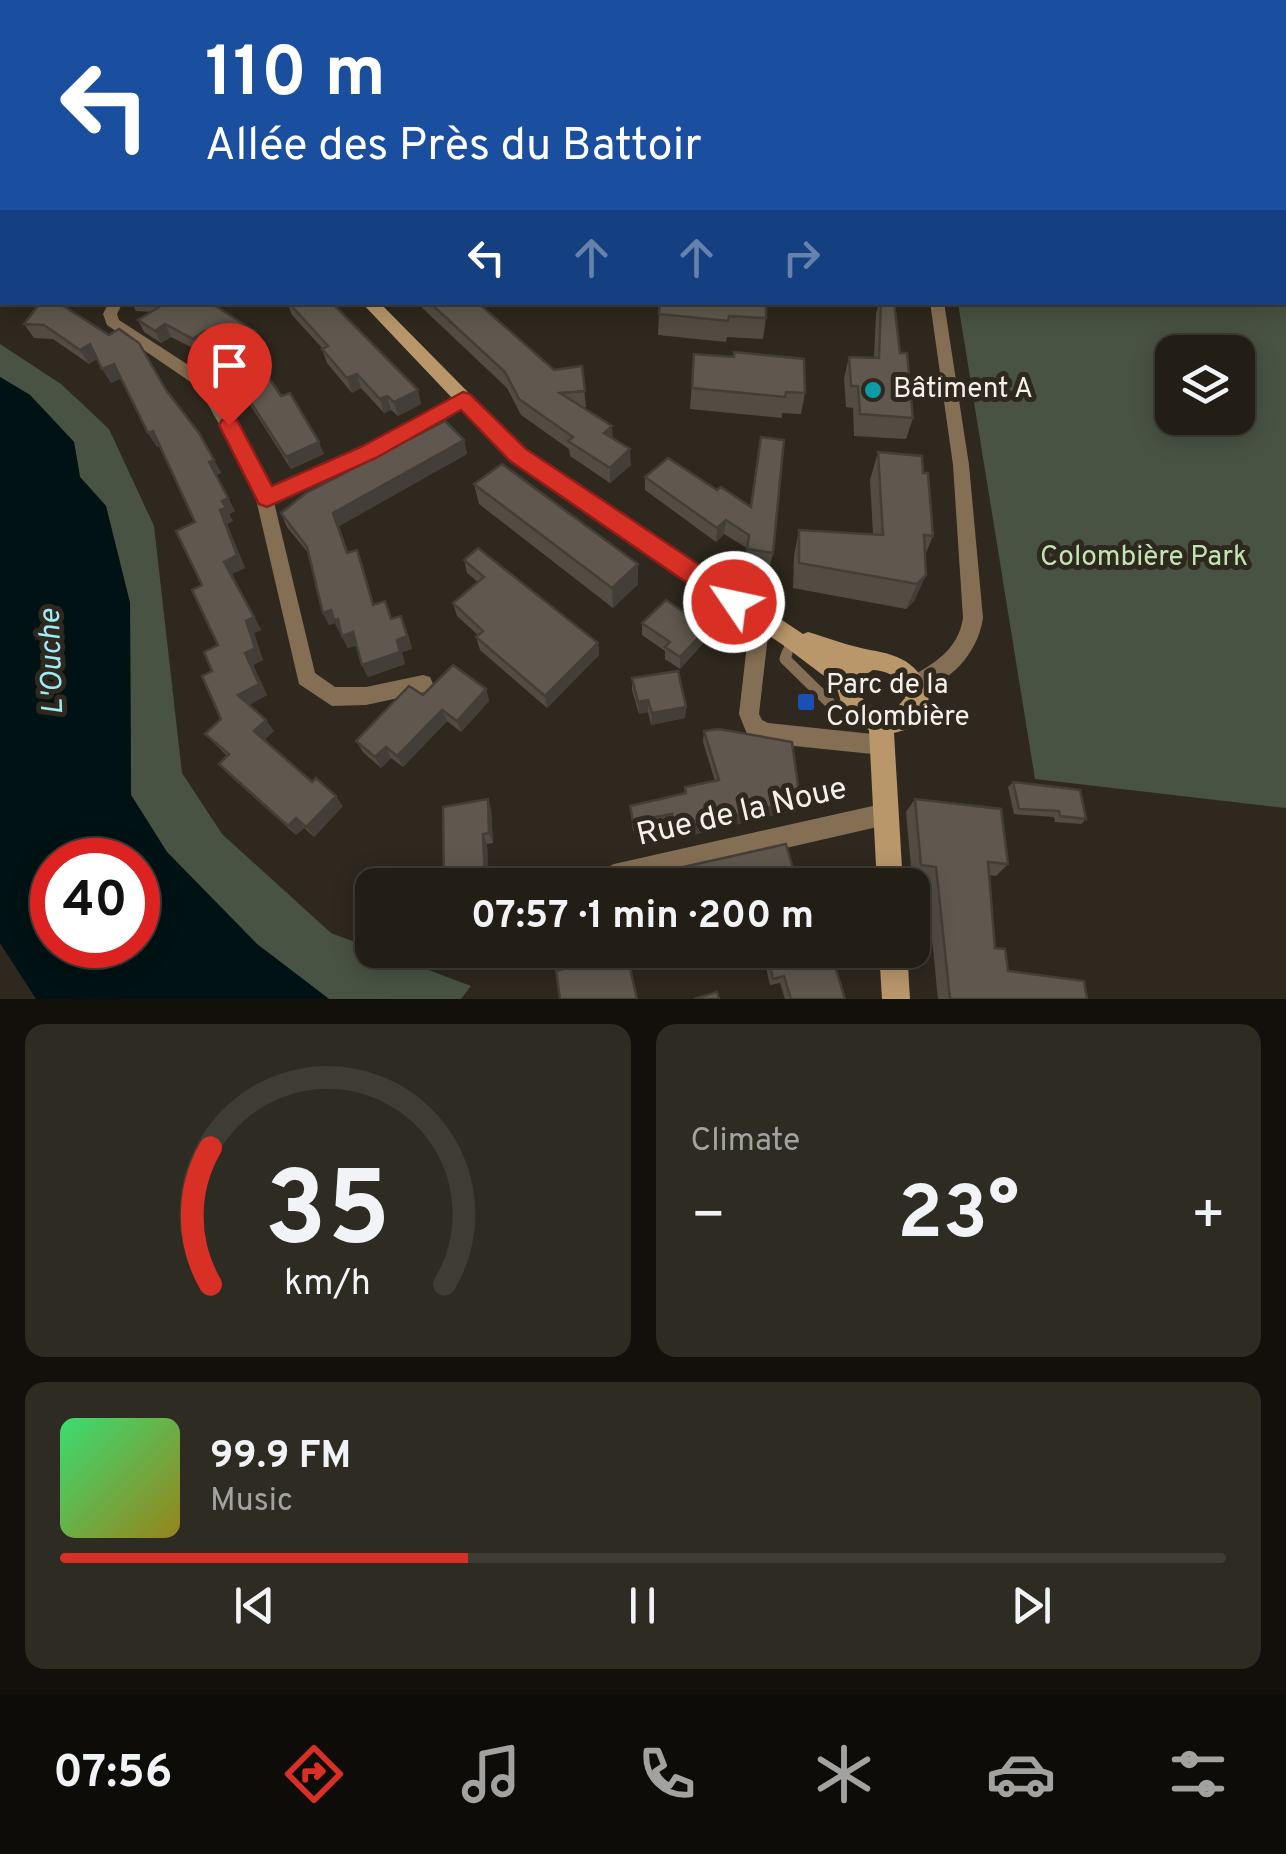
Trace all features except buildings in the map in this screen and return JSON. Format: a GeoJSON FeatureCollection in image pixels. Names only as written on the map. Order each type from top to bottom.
{"type":"FeatureCollection","features":[{"type":"Feature","properties":{"kind":"street"},"geometry":{"type":"LineString","coordinates":[[114,305],[110,314],[112,322],[208,388],[267,498],[306,678],[332,696],[366,696],[423,684]]}},
{"type":"Feature","properties":{"kind":"street"},"geometry":{"type":"LineString","coordinates":[[372,305],[518,455],[792,638],[847,680],[852,706],[882,734],[889,868]]}},
{"type":"Feature","properties":{"kind":"street"},"geometry":{"type":"LineString","coordinates":[[915,685],[961,653],[971,637],[974,618],[961,464],[938,305]]}},
{"type":"Feature","properties":{"kind":"street"},"geometry":{"type":"LineString","coordinates":[[267,498],[368,452],[463,400]]}},
{"type":"Feature","properties":{"kind":"street"},"geometry":{"type":"LineString","coordinates":[[760,618],[748,714],[754,727],[764,733],[882,734],[891,724],[908,717],[917,702],[915,685],[897,666],[792,638]]}},
{"type":"Feature","properties":{"kind":"street"},"geometry":{"type":"LineString","coordinates":[[847,680],[856,667],[870,660]]}},
{"type":"Feature","properties":{"kind":"street","name":"Rue de la Noue"},"geometry":{"type":"LineString","coordinates":[[649,868],[886,814]]}},
{"type":"Feature","properties":{"kind":"street"},"geometry":{"type":"LineString","coordinates":[[894,968],[896,999]]}},
{"type":"Feature","properties":{"kind":"lane"},"geometry":{"type":"LineString","coordinates":[[792,638],[786,659],[834,706],[852,706]]}},
{"type":"Feature","properties":{"kind":"green space","name":"Colombière Park"},"geometry":{"type":"Polygon","coordinates":[[[958,305],[1286,305],[1286,808],[1035,779],[958,305]]]}},
{"type":"Feature","properties":{"kind":"green space"},"geometry":{"type":"Polygon","coordinates":[[[0,344],[61,384],[109,429],[154,526],[182,773],[222,834],[331,933],[355,942],[355,968],[423,968],[471,986],[461,999],[329,999],[257,944],[167,852],[131,795],[130,603],[106,506],[80,477],[74,442],[30,395],[0,377],[0,344]]]}},
{"type":"Feature","properties":{"kind":"water","name":"L'Ouche"},"geometry":{"type":"Polygon","coordinates":[[[0,377],[30,395],[74,442],[80,477],[106,506],[130,603],[131,795],[158,838],[30,838],[30,968],[160,968],[160,841],[257,944],[329,999],[36,999],[0,943],[0,377]]]}},
{"type":"Feature","properties":{"kind":"place","name":"Bâtiment A"},"geometry":{"type":"Point","coordinates":[873,390]}},
{"type":"Feature","properties":{"kind":"place","name":"Parc de la Colombière"},"geometry":{"type":"Point","coordinates":[806,702]}},
{"type":"Feature","properties":{"kind":"route"},"geometry":{"type":"LineString","coordinates":[[229,425],[267,498],[368,452],[463,400],[518,455],[734,602]]}}]}
